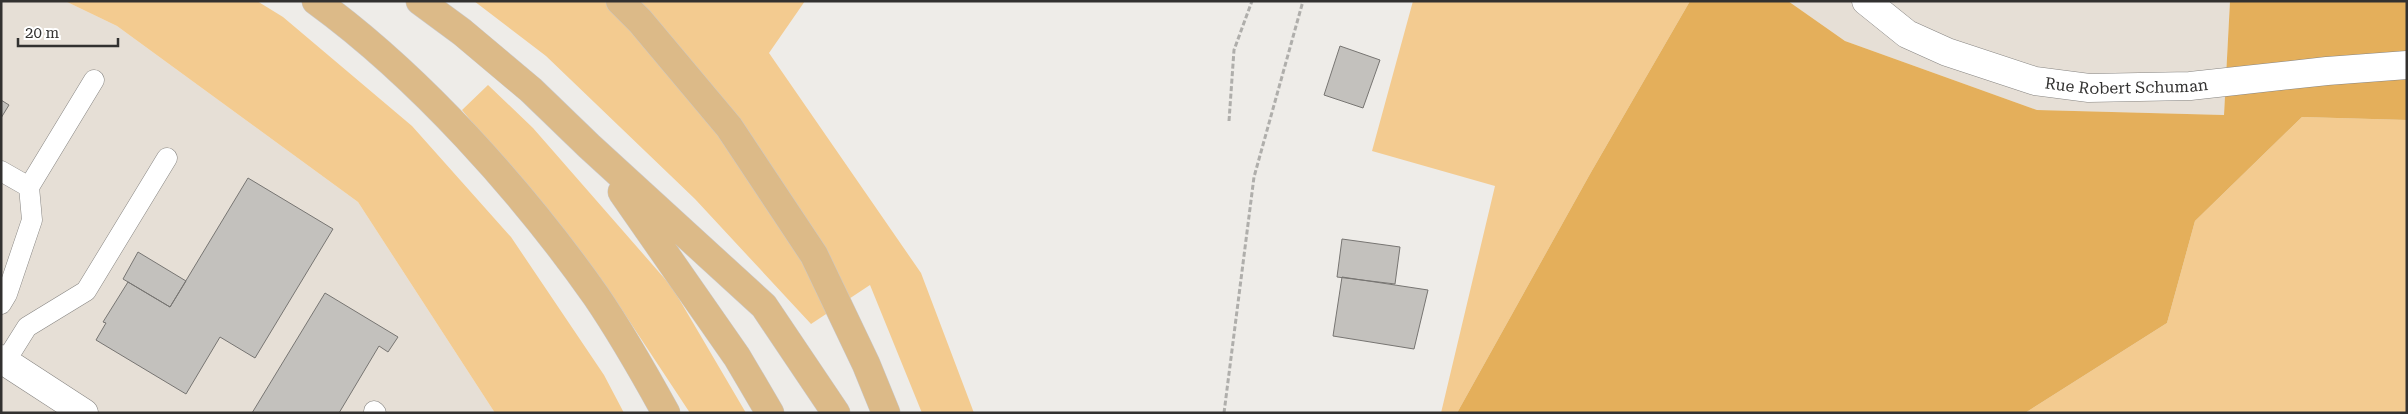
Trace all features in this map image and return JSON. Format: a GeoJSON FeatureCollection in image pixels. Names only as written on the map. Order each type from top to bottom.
{"type":"FeatureCollection","features":[{"type":"Feature","properties":{"kind":"highway"},"geometry":{"type":"LineString","coordinates":[[316,1],[374,49],[423,94],[470,143],[554,238],[597,298],[666,413]]}},
{"type":"Feature","properties":{"kind":"highway"},"geometry":{"type":"LineString","coordinates":[[420,1],[462,32],[531,90],[589,146],[764,306],[836,413]]}},
{"type":"Feature","properties":{"kind":"highway"},"geometry":{"type":"LineString","coordinates":[[620,1],[640,21],[729,127],[814,255],[866,364],[886,413]]}},
{"type":"Feature","properties":{"kind":"highway"},"geometry":{"type":"LineString","coordinates":[[589,146],[732,349],[770,413]]}},
{"type":"Feature","properties":{"kind":"street","name":"Rue Robert Schuman"},"geometry":{"type":"LineString","coordinates":[[1866,1],[1907,34],[1947,52],[2035,81],[2090,88],[2190,86],[2327,71],[2407,65]]}},
{"type":"Feature","properties":{"kind":"street"},"geometry":{"type":"LineString","coordinates":[[3,360],[84,413]]}},
{"type":"Feature","properties":{"kind":"lane"},"geometry":{"type":"LineString","coordinates":[[1,304],[7,294],[32,220],[29,187],[94,80]]}},
{"type":"Feature","properties":{"kind":"lane"},"geometry":{"type":"LineString","coordinates":[[3,360],[27,327],[86,291],[167,158]]}},
{"type":"Feature","properties":{"kind":"lane"},"geometry":{"type":"LineString","coordinates":[[1,171],[29,187]]}},
{"type":"Feature","properties":{"kind":"path"},"geometry":{"type":"LineString","coordinates":[[1229,121],[1234,50],[1252,1]]}},
{"type":"Feature","properties":{"kind":"path"},"geometry":{"type":"LineString","coordinates":[[1224,413],[1254,177],[1303,1]]}},
{"type":"Feature","properties":{"kind":"shaded area"},"geometry":{"type":"Polygon","coordinates":[[[1,1],[65,1],[117,26],[358,202],[495,413],[1,413],[1,1]]]}},
{"type":"Feature","properties":{"kind":"shaded area"},"geometry":{"type":"Polygon","coordinates":[[[65,1],[257,1],[283,17],[412,126],[511,237],[604,375],[624,413],[495,413],[358,202],[117,26],[65,1]]]}},
{"type":"Feature","properties":{"kind":"shaded area"},"geometry":{"type":"Polygon","coordinates":[[[474,1],[805,1],[769,53],[921,273],[974,413],[922,413],[870,285],[811,324],[695,199],[546,56],[474,1]]]}},
{"type":"Feature","properties":{"kind":"shaded area"},"geometry":{"type":"Polygon","coordinates":[[[1413,1],[1690,1],[1590,174],[1457,413],[1441,413],[1495,186],[1372,151],[1413,1]]]}},
{"type":"Feature","properties":{"kind":"shaded area"},"geometry":{"type":"Polygon","coordinates":[[[1690,1],[1788,1],[1845,41],[2037,110],[2224,115],[2230,1],[2407,1],[2407,120],[2302,117],[2195,221],[2167,323],[2025,413],[1457,413],[1590,174],[1690,1]]]}},
{"type":"Feature","properties":{"kind":"shaded area"},"geometry":{"type":"Polygon","coordinates":[[[1788,1],[2230,1],[2224,115],[2037,110],[1845,41],[1788,1]]]}},
{"type":"Feature","properties":{"kind":"shaded area"},"geometry":{"type":"Polygon","coordinates":[[[488,85],[533,128],[672,287],[746,413],[690,413],[614,298],[462,110],[488,85]]]}},
{"type":"Feature","properties":{"kind":"shaded area"},"geometry":{"type":"Polygon","coordinates":[[[2302,117],[2407,120],[2407,413],[2025,413],[2167,323],[2195,221],[2302,117]]]}},
{"type":"Feature","properties":{"kind":"building"},"geometry":{"type":"Polygon","coordinates":[[[1340,46],[1380,60],[1363,108],[1324,95],[1340,46]]]}},
{"type":"Feature","properties":{"kind":"building"},"geometry":{"type":"Polygon","coordinates":[[[1,100],[9,105],[1,118],[1,100]]]}},
{"type":"Feature","properties":{"kind":"building"},"geometry":{"type":"Polygon","coordinates":[[[248,178],[333,229],[255,358],[220,337],[186,394],[96,340],[106,323],[103,322],[128,282],[170,307],[248,178]]]}},
{"type":"Feature","properties":{"kind":"building"},"geometry":{"type":"Polygon","coordinates":[[[1342,239],[1400,247],[1395,284],[1337,277],[1342,239]]]}},
{"type":"Feature","properties":{"kind":"building"},"geometry":{"type":"Polygon","coordinates":[[[138,252],[186,281],[170,307],[123,279],[138,252]]]}},
{"type":"Feature","properties":{"kind":"building"},"geometry":{"type":"Polygon","coordinates":[[[1342,277],[1428,290],[1414,349],[1333,336],[1342,277]]]}},
{"type":"Feature","properties":{"kind":"building"},"geometry":{"type":"Polygon","coordinates":[[[325,293],[398,337],[388,352],[379,346],[339,413],[252,413],[325,293]]]}}]}
